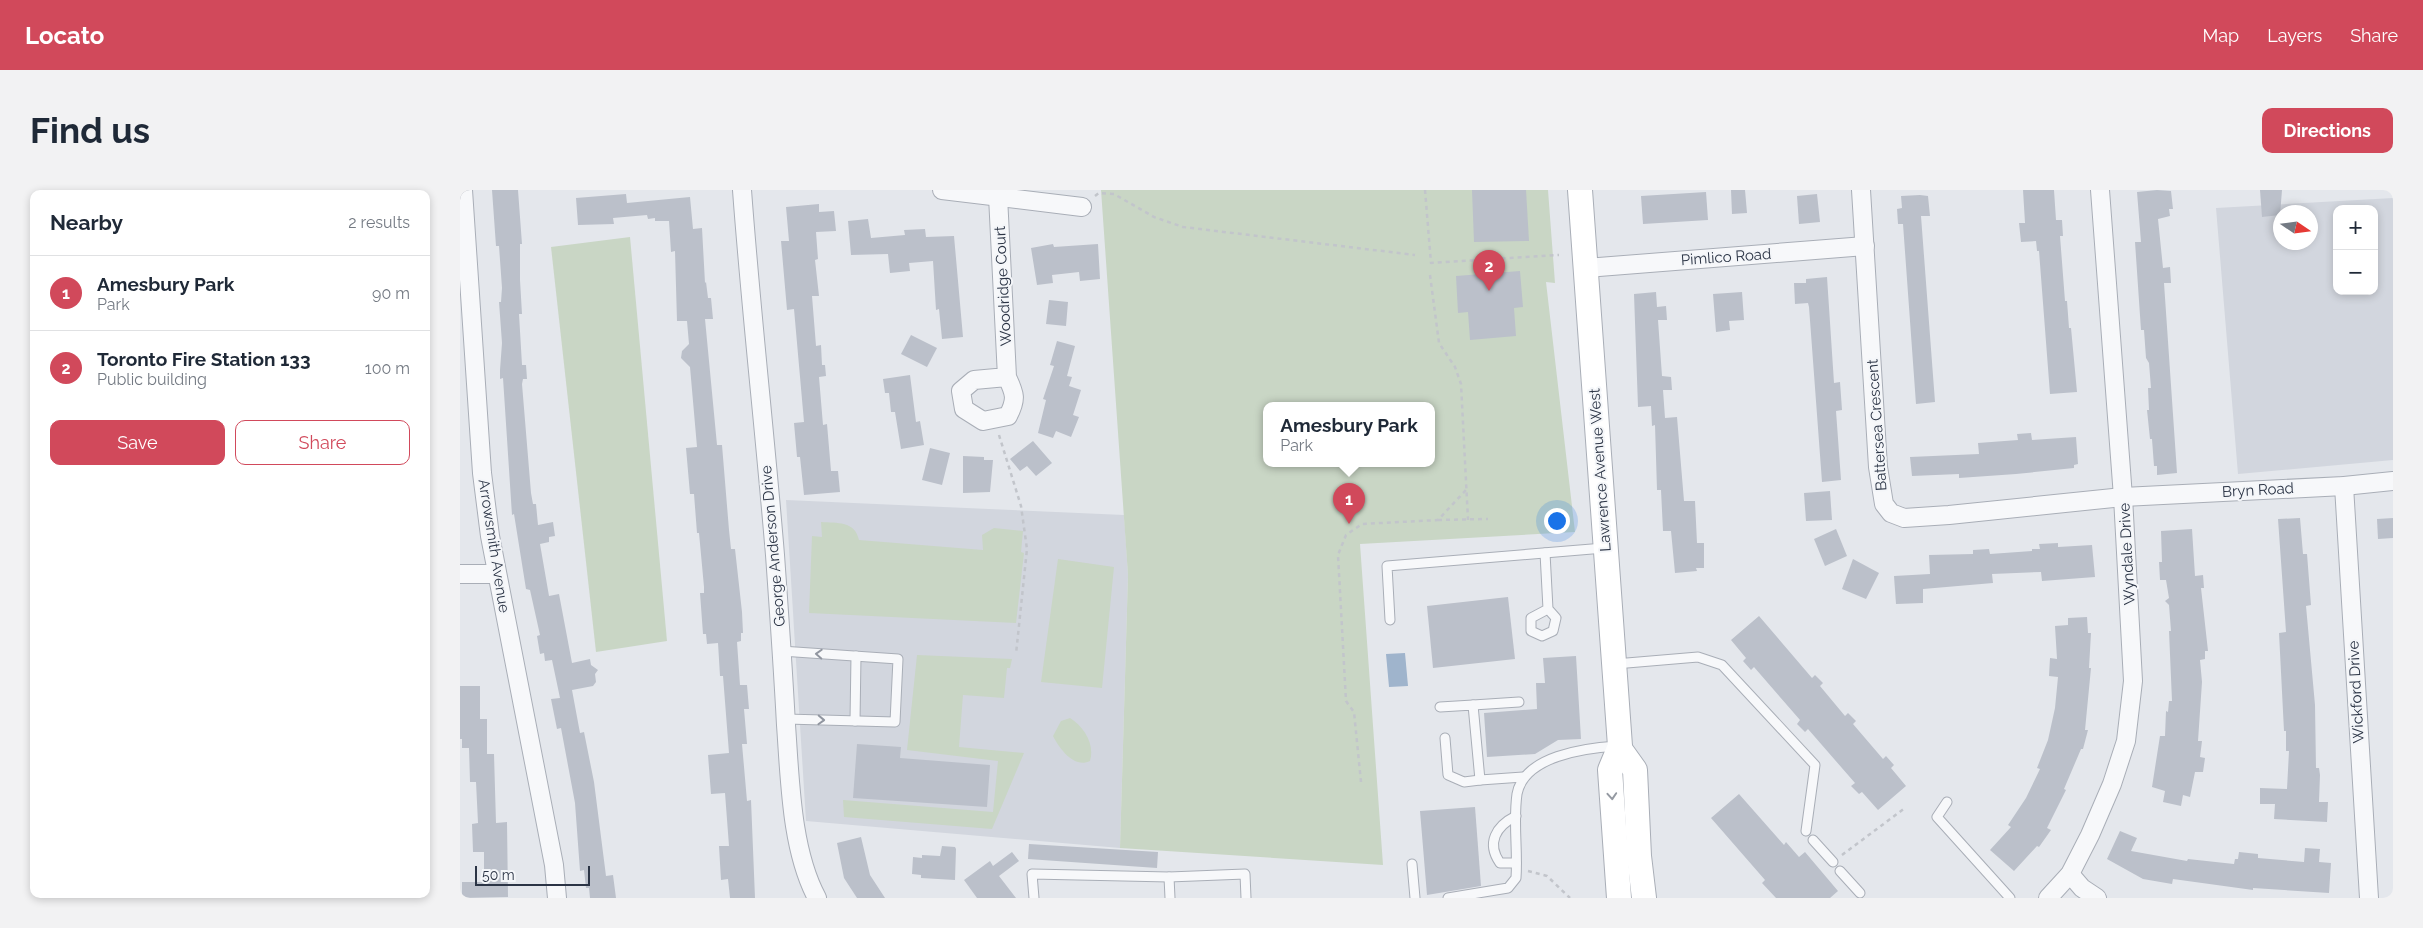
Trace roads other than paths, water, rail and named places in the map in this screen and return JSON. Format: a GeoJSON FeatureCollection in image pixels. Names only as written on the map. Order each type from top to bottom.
{"type":"FeatureCollection","features":[{"type":"Feature","properties":{"kind":"main road","name":"Lawrence Avenue West"},"geometry":{"type":"LineString","coordinates":[[1580,190],[1612,664],[1620,747],[1635,770],[1639,856],[1644,898]]}},
{"type":"Feature","properties":{"kind":"main road","name":"Lawrence Avenue West"},"geometry":{"type":"LineString","coordinates":[[1619,898],[1610,770],[1620,747]]}},
{"type":"Feature","properties":{"kind":"street","name":"Arrowsmith Avenue"},"geometry":{"type":"LineString","coordinates":[[463,190],[467,352],[482,473],[496,574],[554,866],[557,898]]}},
{"type":"Feature","properties":{"kind":"street","name":"George Anderson Drive"},"geometry":{"type":"LineString","coordinates":[[742,190],[750,305],[775,554],[790,772],[800,852],[807,880],[816,898]]}},
{"type":"Feature","properties":{"kind":"street"},"geometry":{"type":"LineString","coordinates":[[942,190],[1082,206]]}},
{"type":"Feature","properties":{"kind":"street","name":"Battersea Crescent"},"geometry":{"type":"LineString","coordinates":[[1861,190],[1878,467],[1884,504],[1891,512],[1904,518],[2123,497]]}},
{"type":"Feature","properties":{"kind":"street","name":"Wyndale Drive"},"geometry":{"type":"LineString","coordinates":[[2048,898],[2070,874],[2090,835],[2112,784],[2129,725],[2133,657],[2100,190]]}},
{"type":"Feature","properties":{"kind":"street","name":"Woodridge Court"},"geometry":{"type":"LineString","coordinates":[[998,196],[1007,377],[1015,392],[1014,405],[1008,416],[983,421],[964,409],[961,390],[974,380],[1007,377]]}},
{"type":"Feature","properties":{"kind":"street","name":"Pimlico Road"},"geometry":{"type":"LineString","coordinates":[[1586,268],[1865,246]]}},
{"type":"Feature","properties":{"kind":"street","name":"Bryn Road"},"geometry":{"type":"LineString","coordinates":[[2123,497],[2344,486],[2393,481]]}},
{"type":"Feature","properties":{"kind":"street","name":"Wickford Drive"},"geometry":{"type":"LineString","coordinates":[[2344,486],[2369,898]]}},
{"type":"Feature","properties":{"kind":"street"},"geometry":{"type":"LineString","coordinates":[[460,574],[496,574]]}},
{"type":"Feature","properties":{"kind":"street"},"geometry":{"type":"LineString","coordinates":[[2070,874],[2082,888],[2097,898]]}},
{"type":"Feature","properties":{"kind":"lane"},"geometry":{"type":"LineString","coordinates":[[1390,620],[1387,566],[1605,548]]}},
{"type":"Feature","properties":{"kind":"lane"},"geometry":{"type":"LineString","coordinates":[[1545,553],[1548,609]]}},
{"type":"Feature","properties":{"kind":"lane"},"geometry":{"type":"LineString","coordinates":[[781,651],[898,659],[895,722],[786,719]]}},
{"type":"Feature","properties":{"kind":"lane"},"geometry":{"type":"LineString","coordinates":[[855,721],[856,656]]}},
{"type":"Feature","properties":{"kind":"lane"},"geometry":{"type":"LineString","coordinates":[[1612,664],[1698,657],[1722,665],[1815,765],[1806,831]]}},
{"type":"Feature","properties":{"kind":"lane"},"geometry":{"type":"LineString","coordinates":[[1440,707],[1519,702]]}},
{"type":"Feature","properties":{"kind":"lane"},"geometry":{"type":"LineString","coordinates":[[1473,705],[1480,780]]}},
{"type":"Feature","properties":{"kind":"lane"},"geometry":{"type":"LineString","coordinates":[[1446,738],[1448,775],[1464,782],[1523,777],[1546,762],[1571,752],[1620,747]]}},
{"type":"Feature","properties":{"kind":"lane"},"geometry":{"type":"LineString","coordinates":[[1448,898],[1487,895],[1508,888],[1516,878],[1516,816],[1518,793],[1523,777]]}},
{"type":"Feature","properties":{"kind":"lane"},"geometry":{"type":"LineString","coordinates":[[1946,802],[1937,816],[2010,898]]}},
{"type":"Feature","properties":{"kind":"lane"},"geometry":{"type":"LineString","coordinates":[[1516,816],[1505,822],[1496,831],[1494,838],[1495,855],[1500,863],[1516,863]]}},
{"type":"Feature","properties":{"kind":"lane"},"geometry":{"type":"LineString","coordinates":[[1813,840],[1833,862]]}},
{"type":"Feature","properties":{"kind":"lane"},"geometry":{"type":"LineString","coordinates":[[1412,864],[1415,898]]}},
{"type":"Feature","properties":{"kind":"lane"},"geometry":{"type":"LineString","coordinates":[[1840,871],[1860,893]]}},
{"type":"Feature","properties":{"kind":"lane"},"geometry":{"type":"LineString","coordinates":[[1034,898],[1032,874],[1168,877],[1245,874],[1246,898]]}},
{"type":"Feature","properties":{"kind":"lane"},"geometry":{"type":"LineString","coordinates":[[1168,877],[1170,898]]}},
{"type":"Feature","properties":{"kind":"water"},"geometry":{"type":"Polygon","coordinates":[[[1405,653],[1408,686],[1389,687],[1386,654],[1405,653]]]}},
{"type":"Feature","properties":{"kind":"place","name":"Toronto Fire Station 133"},"geometry":{"type":"Point","coordinates":[1489,291]}},
{"type":"Feature","properties":{"kind":"place","name":"Amesbury Park"},"geometry":{"type":"Point","coordinates":[1349,524]}}]}
